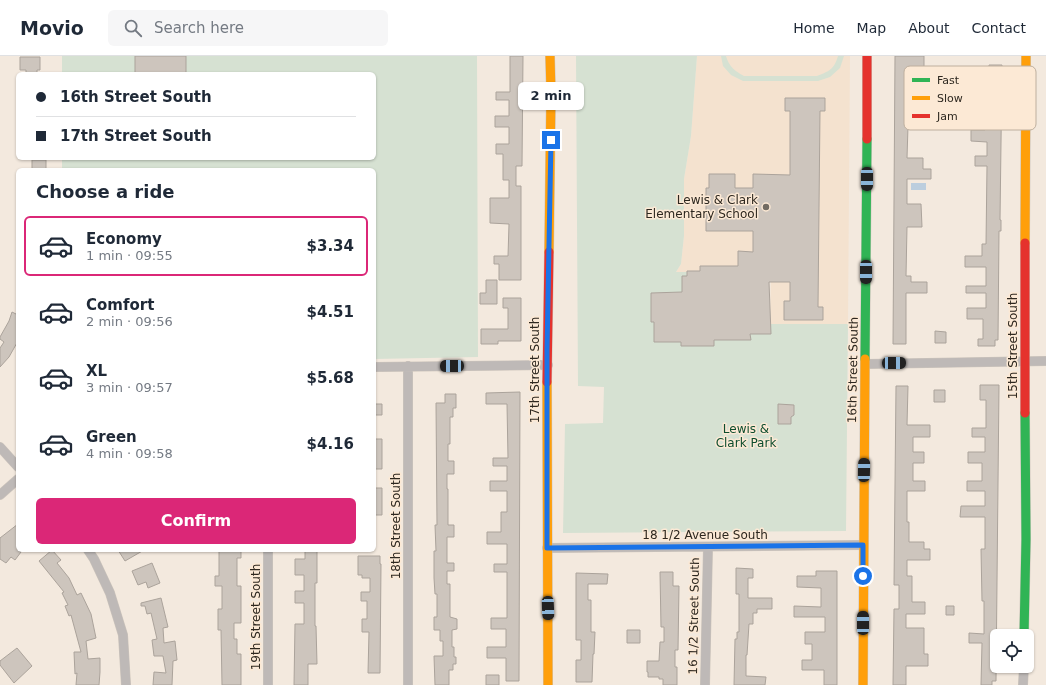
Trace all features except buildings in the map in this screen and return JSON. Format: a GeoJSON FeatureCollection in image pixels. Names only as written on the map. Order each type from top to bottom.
{"type":"FeatureCollection","features":[{"type":"Feature","properties":{"kind":"street","name":"17th Street South"},"geometry":{"type":"LineString","coordinates":[[548,685],[549,623],[547,548],[551,92],[550,56]]}},
{"type":"Feature","properties":{"kind":"street","name":"16th Street South"},"geometry":{"type":"LineString","coordinates":[[863,685],[868,56]]}},
{"type":"Feature","properties":{"kind":"street","name":"15th Street South"},"geometry":{"type":"LineString","coordinates":[[1026,56],[1026,66]]}},
{"type":"Feature","properties":{"kind":"street","name":"15th Street South"},"geometry":{"type":"LineString","coordinates":[[1024,629],[1026,539],[1026,130]]}},
{"type":"Feature","properties":{"kind":"street"},"geometry":{"type":"LineString","coordinates":[[866,364],[1046,361]]}},
{"type":"Feature","properties":{"kind":"street"},"geometry":{"type":"LineString","coordinates":[[376,367],[548,365]]}},
{"type":"Feature","properties":{"kind":"street","name":"18th Street South"},"geometry":{"type":"LineString","coordinates":[[408,366],[408,685]]}},
{"type":"Feature","properties":{"kind":"street"},"geometry":{"type":"LineString","coordinates":[[0,447],[16,465]]}},
{"type":"Feature","properties":{"kind":"street"},"geometry":{"type":"LineString","coordinates":[[0,495],[16,482]]}},
{"type":"Feature","properties":{"kind":"street","name":"18 1/2 Avenue South"},"geometry":{"type":"LineString","coordinates":[[547,548],[863,545]]}},
{"type":"Feature","properties":{"kind":"street","name":"16 1/2 Street South"},"geometry":{"type":"LineString","coordinates":[[705,685],[708,546]]}},
{"type":"Feature","properties":{"kind":"street"},"geometry":{"type":"LineString","coordinates":[[89,552],[110,593],[123,635],[126,685]]}},
{"type":"Feature","properties":{"kind":"street","name":"19th Street South"},"geometry":{"type":"LineString","coordinates":[[268,552],[268,685]]}},
{"type":"Feature","properties":{"kind":"street"},"geometry":{"type":"LineString","coordinates":[[1023,685],[1024,673]]}},
{"type":"Feature","properties":{"kind":"shaded area","name":"Lewis & Clark Elementary School"},"geometry":{"type":"Polygon","coordinates":[[[697,56],[850,56],[848,324],[770,324],[771,273],[676,272],[681,264],[684,236],[684,179],[691,136],[697,56]]]}},
{"type":"Feature","properties":{"kind":"green space"},"geometry":{"type":"Polygon","coordinates":[[[62,56],[477,56],[478,357],[376,359],[376,168],[62,168],[62,160],[376,160],[376,72],[62,72],[62,56]]]}},
{"type":"Feature","properties":{"kind":"green space","name":"Lewis & Clark Park"},"geometry":{"type":"Polygon","coordinates":[[[576,56],[697,56],[691,136],[684,179],[684,236],[681,264],[676,272],[687,272],[685,292],[651,293],[651,322],[657,322],[654,329],[654,342],[681,342],[681,346],[714,346],[714,340],[750,340],[750,332],[757,332],[757,334],[770,334],[770,324],[848,324],[846,531],[563,533],[565,424],[603,423],[604,387],[578,386],[576,56]]]}},
{"type":"Feature","properties":{"kind":"green space"},"geometry":{"type":"Polygon","coordinates":[[[721,56],[726,56],[733,68],[744,76],[817,76],[831,69],[838,56],[844,56],[840,68],[830,77],[818,81],[743,81],[731,75],[723,66],[721,56]]]}},
{"type":"Feature","properties":{"kind":"water"},"geometry":{"type":"Polygon","coordinates":[[[911,183],[926,183],[926,190],[911,190],[911,183]]]}},
{"type":"Feature","properties":{"kind":"traffic: fast"},"geometry":{"type":"LineString","coordinates":[[865,359],[867,139]]}},
{"type":"Feature","properties":{"kind":"traffic: fast"},"geometry":{"type":"LineString","coordinates":[[1024,629],[1026,539],[1025,413]]}},
{"type":"Feature","properties":{"kind":"traffic: slow"},"geometry":{"type":"LineString","coordinates":[[549,252],[550,56]]}},
{"type":"Feature","properties":{"kind":"traffic: slow"},"geometry":{"type":"LineString","coordinates":[[1026,56],[1026,66]]}},
{"type":"Feature","properties":{"kind":"traffic: slow"},"geometry":{"type":"LineString","coordinates":[[1025,243],[1026,130]]}},
{"type":"Feature","properties":{"kind":"traffic: slow"},"geometry":{"type":"LineString","coordinates":[[863,685],[865,359]]}},
{"type":"Feature","properties":{"kind":"traffic: slow"},"geometry":{"type":"LineString","coordinates":[[547,382],[548,685]]}},
{"type":"Feature","properties":{"kind":"traffic: jam"},"geometry":{"type":"LineString","coordinates":[[867,56],[867,139]]}},
{"type":"Feature","properties":{"kind":"traffic: jam"},"geometry":{"type":"LineString","coordinates":[[1025,243],[1025,413]]}},
{"type":"Feature","properties":{"kind":"traffic: jam"},"geometry":{"type":"LineString","coordinates":[[547,382],[549,252]]}},
{"type":"Feature","properties":{"kind":"place","name":"Lewis & Clark Elementary School"},"geometry":{"type":"Point","coordinates":[766,207]}},
{"type":"Feature","properties":{"kind":"route"},"geometry":{"type":"LineString","coordinates":[[551,140],[547,350],[547,548],[863,545],[863,576]]}}]}
